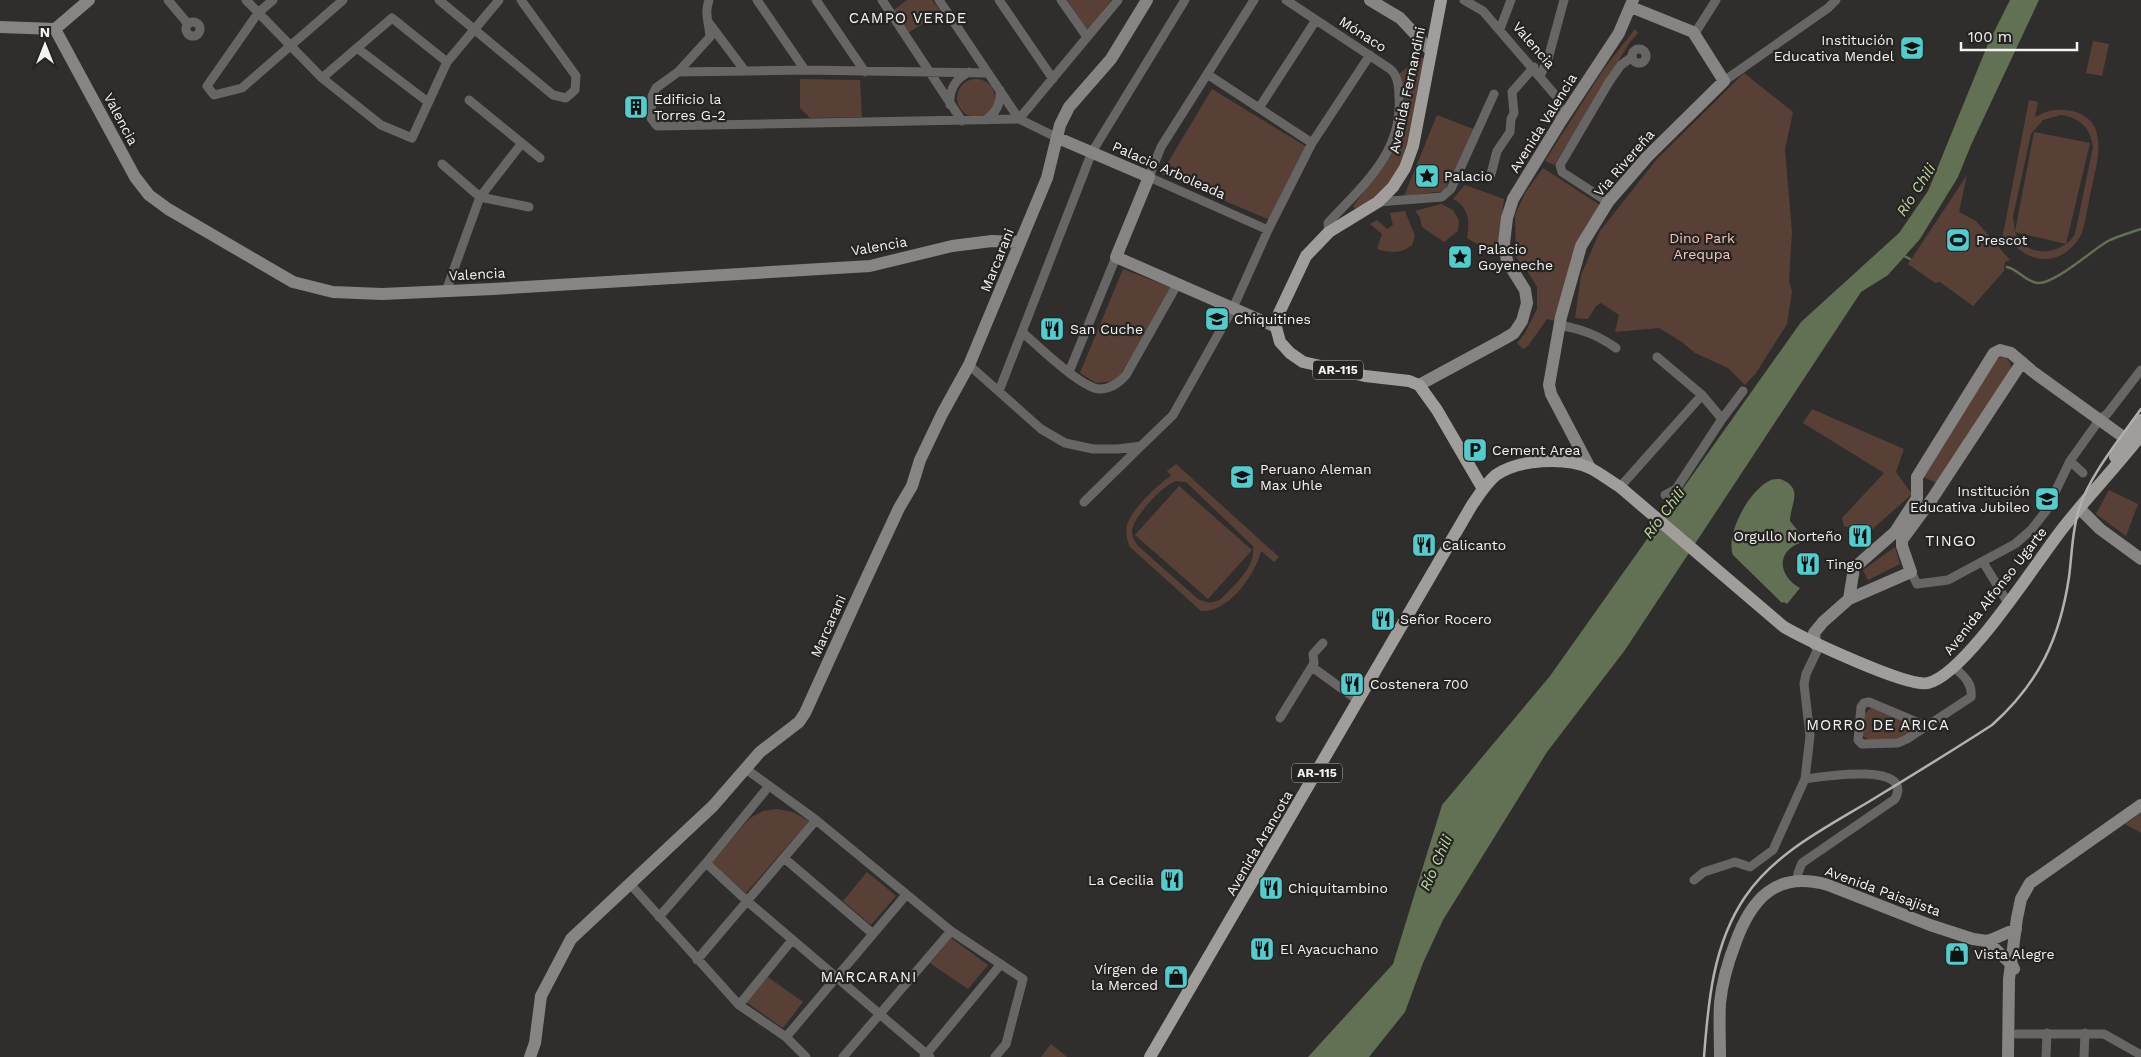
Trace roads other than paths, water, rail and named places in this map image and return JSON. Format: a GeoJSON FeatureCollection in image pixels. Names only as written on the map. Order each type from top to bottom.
{"type":"FeatureCollection","features":[{"type":"Feature","properties":{"kind":"main road","name":"Avenida Fernandini"},"geometry":{"type":"LineString","coordinates":[[1276,327],[1279,313],[1306,256],[1329,232],[1378,202],[1393,187],[1405,168],[1413,146],[1441,0]]}},
{"type":"Feature","properties":{"kind":"main road","name":"AR-115"},"geometry":{"type":"LineString","coordinates":[[1276,327],[1280,342],[1290,353],[1303,362],[1365,376],[1409,381],[1419,386]]}},
{"type":"Feature","properties":{"kind":"main road"},"geometry":{"type":"LineString","coordinates":[[1419,386],[1438,410],[1483,488]]}},
{"type":"Feature","properties":{"kind":"main road","name":"Avenida Alfonso Ugarte"},"geometry":{"type":"LineString","coordinates":[[1483,488],[1498,474],[1533,463],[1562,461],[1590,468],[1620,487],[1649,514],[1784,627],[1815,644],[1895,676],[1926,684],[1942,677],[1955,668],[2008,603],[2063,528],[2134,439],[2141,420]]}},
{"type":"Feature","properties":{"kind":"main road","name":"Avenida Arancota"},"geometry":{"type":"LineString","coordinates":[[1150,1057],[1483,488]]}},
{"type":"Feature","properties":{"kind":"street"},"geometry":{"type":"LineString","coordinates":[[0,27],[55,29],[89,0]]}},
{"type":"Feature","properties":{"kind":"street"},"geometry":{"type":"LineString","coordinates":[[168,0],[188,24]]}},
{"type":"Feature","properties":{"kind":"street"},"geometry":{"type":"LineString","coordinates":[[246,0],[322,78],[382,125],[412,138],[447,62],[499,0]]}},
{"type":"Feature","properties":{"kind":"street"},"geometry":{"type":"LineString","coordinates":[[273,0],[258,13],[207,86],[214,96],[242,88],[343,0]]}},
{"type":"Feature","properties":{"kind":"street"},"geometry":{"type":"LineString","coordinates":[[439,0],[553,95],[566,98],[575,90],[576,76],[521,0]]}},
{"type":"Feature","properties":{"kind":"street"},"geometry":{"type":"LineString","coordinates":[[708,0],[705,12],[709,22],[745,72]]}},
{"type":"Feature","properties":{"kind":"street"},"geometry":{"type":"LineString","coordinates":[[757,0],[805,70]]}},
{"type":"Feature","properties":{"kind":"street"},"geometry":{"type":"LineString","coordinates":[[816,0],[866,72]]}},
{"type":"Feature","properties":{"kind":"street"},"geometry":{"type":"LineString","coordinates":[[939,0],[1019,119]]}},
{"type":"Feature","properties":{"kind":"street"},"geometry":{"type":"LineString","coordinates":[[999,0],[1053,79]]}},
{"type":"Feature","properties":{"kind":"street"},"geometry":{"type":"LineString","coordinates":[[1061,0],[1087,37]]}},
{"type":"Feature","properties":{"kind":"street"},"geometry":{"type":"LineString","coordinates":[[1019,119],[1118,0]]}},
{"type":"Feature","properties":{"kind":"street","name":"Marcarani"},"geometry":{"type":"LineString","coordinates":[[530,1057],[535,1043],[541,996],[571,939],[631,885],[713,806],[760,752],[799,722],[806,713],[899,508],[912,486],[920,460],[942,414],[970,365],[1047,178],[1060,125],[1068,107],[1111,59],[1148,0]]}},
{"type":"Feature","properties":{"kind":"street"},"geometry":{"type":"LineString","coordinates":[[999,391],[1092,152],[1185,0]]}},
{"type":"Feature","properties":{"kind":"street"},"geometry":{"type":"LineString","coordinates":[[1069,372],[1161,147],[1254,0]]}},
{"type":"Feature","properties":{"kind":"street","name":"Mónaco"},"geometry":{"type":"LineString","coordinates":[[1286,0],[1394,72],[1399,86],[1400,106],[1396,131],[1388,152],[1372,177],[1328,223],[1329,232]]}},
{"type":"Feature","properties":{"kind":"street"},"geometry":{"type":"LineString","coordinates":[[1370,0],[1405,22],[1431,51]]}},
{"type":"Feature","properties":{"kind":"street","name":"Valencia"},"geometry":{"type":"LineString","coordinates":[[1464,0],[1483,11],[1534,68],[1556,96],[1560,109],[1558,124]]}},
{"type":"Feature","properties":{"kind":"street"},"geometry":{"type":"LineString","coordinates":[[1500,29],[1511,0]]}},
{"type":"Feature","properties":{"kind":"street"},"geometry":{"type":"LineString","coordinates":[[1540,76],[1548,59],[1564,0]]}},
{"type":"Feature","properties":{"kind":"street"},"geometry":{"type":"LineString","coordinates":[[1693,32],[1697,30],[1716,0]]}},
{"type":"Feature","properties":{"kind":"street","name":"Via Rivereña"},"geometry":{"type":"LineString","coordinates":[[1590,468],[1551,394],[1549,385],[1559,325],[1581,246],[1608,202],[1647,156],[1724,81],[1828,8],[1836,0]]}},
{"type":"Feature","properties":{"kind":"street"},"geometry":{"type":"LineString","coordinates":[[886,2],[928,72],[962,121]]}},
{"type":"Feature","properties":{"kind":"street"},"geometry":{"type":"LineString","coordinates":[[1632,3],[1693,32],[1724,81]]}},
{"type":"Feature","properties":{"kind":"street","name":"Avenida Valencia"},"geometry":{"type":"LineString","coordinates":[[1419,386],[1504,340],[1514,333],[1522,320],[1527,303],[1525,290],[1507,261],[1504,243],[1507,218],[1513,199],[1558,124],[1619,33],[1632,3]]}},
{"type":"Feature","properties":{"kind":"street"},"geometry":{"type":"LineString","coordinates":[[322,78],[392,18],[447,62]]}},
{"type":"Feature","properties":{"kind":"street"},"geometry":{"type":"LineString","coordinates":[[1259,108],[1316,20]]}},
{"type":"Feature","properties":{"kind":"street"},"geometry":{"type":"LineString","coordinates":[[709,22],[710,37],[678,72],[656,88],[652,96],[651,118],[657,126],[1019,119],[1058,138]]}},
{"type":"Feature","properties":{"kind":"street","name":"Valencia"},"geometry":{"type":"LineString","coordinates":[[55,29],[135,177],[149,195],[168,210],[293,282],[333,292],[382,294],[446,291],[870,266],[952,246],[992,241],[1020,242]]}},
{"type":"Feature","properties":{"kind":"street"},"geometry":{"type":"LineString","coordinates":[[358,48],[428,102]]}},
{"type":"Feature","properties":{"kind":"street"},"geometry":{"type":"LineString","coordinates":[[1084,502],[1173,415],[1233,308],[1268,230],[1312,143],[1370,55]]}},
{"type":"Feature","properties":{"kind":"street"},"geometry":{"type":"LineString","coordinates":[[1608,202],[1562,172],[1560,165],[1609,82],[1621,65],[1632,57]]}},
{"type":"Feature","properties":{"kind":"street"},"geometry":{"type":"LineString","coordinates":[[1491,174],[1497,151],[1510,132],[1511,119],[1514,113],[1512,92],[1534,68]]}},
{"type":"Feature","properties":{"kind":"street"},"geometry":{"type":"LineString","coordinates":[[678,72],[805,70],[988,73]]}},
{"type":"Feature","properties":{"kind":"street"},"geometry":{"type":"LineString","coordinates":[[950,105],[952,89],[956,82],[969,72]]}},
{"type":"Feature","properties":{"kind":"street"},"geometry":{"type":"LineString","coordinates":[[1207,74],[1312,143]]}},
{"type":"Feature","properties":{"kind":"street"},"geometry":{"type":"LineString","coordinates":[[985,120],[991,116],[999,104],[1000,90]]}},
{"type":"Feature","properties":{"kind":"street"},"geometry":{"type":"LineString","coordinates":[[1378,202],[1442,197],[1451,190],[1494,94]]}},
{"type":"Feature","properties":{"kind":"street"},"geometry":{"type":"LineString","coordinates":[[469,100],[540,158]]}},
{"type":"Feature","properties":{"kind":"street","name":"Palacio Arboleada"},"geometry":{"type":"LineString","coordinates":[[1058,138],[1268,230]]}},
{"type":"Feature","properties":{"kind":"street"},"geometry":{"type":"LineString","coordinates":[[446,291],[480,197],[522,143]]}},
{"type":"Feature","properties":{"kind":"street"},"geometry":{"type":"LineString","coordinates":[[442,164],[480,197],[529,207]]}},
{"type":"Feature","properties":{"kind":"street"},"geometry":{"type":"LineString","coordinates":[[1116,257],[1276,327]]}},
{"type":"Feature","properties":{"kind":"street"},"geometry":{"type":"LineString","coordinates":[[1022,332],[1081,382],[1099,389],[1117,384],[1126,375],[1178,283]]}},
{"type":"Feature","properties":{"kind":"street"},"geometry":{"type":"LineString","coordinates":[[1559,325],[1580,329],[1602,337],[1616,348]]}},
{"type":"Feature","properties":{"kind":"street"},"geometry":{"type":"LineString","coordinates":[[2134,439],[2100,419],[2032,371],[2011,353],[2000,350],[1994,353],[1985,363],[1917,477],[1917,498],[1898,536],[1910,572],[1917,584],[1948,580],[2015,544],[2030,530],[2046,510],[2070,460],[2100,419],[2107,414],[2141,370]]}},
{"type":"Feature","properties":{"kind":"street"},"geometry":{"type":"LineString","coordinates":[[1656,357],[1702,395],[1722,418]]}},
{"type":"Feature","properties":{"kind":"street"},"geometry":{"type":"LineString","coordinates":[[1849,599],[1854,568],[1898,536],[1932,499],[2022,362]]}},
{"type":"Feature","properties":{"kind":"street"},"geometry":{"type":"LineString","coordinates":[[970,365],[1041,429],[1065,443],[1093,449],[1118,450],[1141,446]]}},
{"type":"Feature","properties":{"kind":"street"},"geometry":{"type":"LineString","coordinates":[[1665,495],[1676,489],[1722,418],[1743,391]]}},
{"type":"Feature","properties":{"kind":"street"},"geometry":{"type":"LineString","coordinates":[[1620,487],[1702,395]]}},
{"type":"Feature","properties":{"kind":"street"},"geometry":{"type":"LineString","coordinates":[[2070,460],[2084,472]]}},
{"type":"Feature","properties":{"kind":"street"},"geometry":{"type":"LineString","coordinates":[[1917,492],[1932,499]]}},
{"type":"Feature","properties":{"kind":"street"},"geometry":{"type":"LineString","coordinates":[[2080,509],[2100,529],[2141,559]]}},
{"type":"Feature","properties":{"kind":"street"},"geometry":{"type":"LineString","coordinates":[[1983,562],[2008,603]]}},
{"type":"Feature","properties":{"kind":"street"},"geometry":{"type":"LineString","coordinates":[[1694,880],[1704,872],[1735,862],[1750,867],[1773,850],[1805,779],[1810,736],[1804,684],[1806,674],[1816,651],[1814,634],[1823,622],[1849,599],[1910,572]]}},
{"type":"Feature","properties":{"kind":"street"},"geometry":{"type":"LineString","coordinates":[[1280,718],[1312,667],[1314,663],[1313,654],[1323,643]]}},
{"type":"Feature","properties":{"kind":"street"},"geometry":{"type":"LineString","coordinates":[[1312,667],[1359,701]]}},
{"type":"Feature","properties":{"kind":"street"},"geometry":{"type":"LineString","coordinates":[[1926,726],[1869,702],[1864,703],[1861,707],[1858,740],[1862,744],[1898,743],[1907,739],[1972,697],[1973,689],[1955,668]]}},
{"type":"Feature","properties":{"kind":"street"},"geometry":{"type":"LineString","coordinates":[[746,770],[816,820],[951,931],[1023,980],[1006,1044],[995,1057]]}},
{"type":"Feature","properties":{"kind":"street"},"geometry":{"type":"LineString","coordinates":[[1797,881],[1802,863],[1895,799],[1898,792],[1896,785],[1890,779],[1872,775],[1839,774],[1805,779]]}},
{"type":"Feature","properties":{"kind":"street"},"geometry":{"type":"LineString","coordinates":[[659,917],[769,786]]}},
{"type":"Feature","properties":{"kind":"street"},"geometry":{"type":"LineString","coordinates":[[2008,1057],[2009,979],[2022,900],[2030,883],[2141,805]]}},
{"type":"Feature","properties":{"kind":"street"},"geometry":{"type":"LineString","coordinates":[[697,960],[816,820]]}},
{"type":"Feature","properties":{"kind":"street"},"geometry":{"type":"LineString","coordinates":[[784,858],[872,934]]}},
{"type":"Feature","properties":{"kind":"street"},"geometry":{"type":"LineString","coordinates":[[706,863],[747,901],[927,1056],[1000,964]]}},
{"type":"Feature","properties":{"kind":"street","name":"Avenida Paisajista"},"geometry":{"type":"LineString","coordinates":[[1720,1057],[1720,1002],[1729,959],[1741,926],[1750,910],[1760,898],[1784,884],[1797,881],[1814,881],[1930,925],[1987,941],[2012,965]]}},
{"type":"Feature","properties":{"kind":"street"},"geometry":{"type":"LineString","coordinates":[[631,885],[739,1005],[786,1037],[806,1057]]}},
{"type":"Feature","properties":{"kind":"street"},"geometry":{"type":"LineString","coordinates":[[786,1037],[906,895]]}},
{"type":"Feature","properties":{"kind":"street"},"geometry":{"type":"LineString","coordinates":[[1987,941],[2001,937],[2016,929]]}},
{"type":"Feature","properties":{"kind":"street"},"geometry":{"type":"LineString","coordinates":[[843,1057],[951,931]]}},
{"type":"Feature","properties":{"kind":"street"},"geometry":{"type":"LineString","coordinates":[[739,1005],[792,940]]}},
{"type":"Feature","properties":{"kind":"street"},"geometry":{"type":"LineString","coordinates":[[2012,965],[2017,977],[2016,1057]]}},
{"type":"Feature","properties":{"kind":"street"},"geometry":{"type":"LineString","coordinates":[[2046,1057],[2047,1033]]}},
{"type":"Feature","properties":{"kind":"street"},"geometry":{"type":"LineString","coordinates":[[2017,1034],[2104,1034],[2141,1055]]}},
{"type":"Feature","properties":{"kind":"street"},"geometry":{"type":"LineString","coordinates":[[2084,1057],[2085,1034]]}},
{"type":"Feature","properties":{"kind":"water","name":"Río Chili"},"geometry":{"type":"Polygon","coordinates":[[[2010,0],[2039,0],[1958,177],[1920,239],[1888,275],[1861,292],[1625,650],[1547,752],[1443,920],[1423,963],[1405,1012],[1369,1057],[1308,1057],[1393,964],[1442,805],[1550,676],[1801,322],[1899,233],[1928,191],[1988,44],[2010,0]]]}},
{"type":"Feature","properties":{"kind":"water"},"geometry":{"type":"Polygon","coordinates":[[[1780,479],[1788,483],[1794,492],[1790,521],[1799,532],[1794,533],[1800,543],[1786,552],[1783,558],[1784,571],[1788,578],[1800,588],[1787,604],[1782,603],[1733,555],[1731,546],[1732,536],[1740,514],[1747,503],[1761,486],[1770,480],[1780,479]]]}},
{"type":"Feature","properties":{"kind":"waterway"},"geometry":{"type":"LineString","coordinates":[[2007,267],[2034,282],[2045,282],[2063,273],[2108,241],[2141,229]]}},
{"type":"Feature","properties":{"kind":"waterway"},"geometry":{"type":"LineString","coordinates":[[1902,255],[1910,259]]}},
{"type":"Feature","properties":{"kind":"railway"},"geometry":{"type":"LineString","coordinates":[[1704,1057],[1710,995],[1719,954],[1734,915],[1757,881],[1786,854],[1802,843],[1992,725],[2023,693],[2035,676],[2045,658],[2060,620],[2069,577],[2075,525],[2084,496],[2106,457],[2141,409]]}},
{"type":"Feature","properties":{"kind":"place","name":"Institución Educativa Mendel"},"geometry":{"type":"Point","coordinates":[1912,48]}},
{"type":"Feature","properties":{"kind":"place","name":"Edificio la Torres G-2"},"geometry":{"type":"Point","coordinates":[636,107]}},
{"type":"Feature","properties":{"kind":"place","name":"Palacio"},"geometry":{"type":"Point","coordinates":[1427,176]}},
{"type":"Feature","properties":{"kind":"place","name":"Prescot"},"geometry":{"type":"Point","coordinates":[1958,240]}},
{"type":"Feature","properties":{"kind":"place","name":"Palacio Goyeneche"},"geometry":{"type":"Point","coordinates":[1460,257]}},
{"type":"Feature","properties":{"kind":"place","name":"Chiquitines"},"geometry":{"type":"Point","coordinates":[1217,319]}},
{"type":"Feature","properties":{"kind":"place","name":"San Cuche"},"geometry":{"type":"Point","coordinates":[1052,329]}},
{"type":"Feature","properties":{"kind":"place","name":"Cement Area"},"geometry":{"type":"Point","coordinates":[1475,450]}},
{"type":"Feature","properties":{"kind":"place","name":"Peruano Aleman Max Uhle"},"geometry":{"type":"Point","coordinates":[1242,477]}},
{"type":"Feature","properties":{"kind":"place","name":"Institución Educativa Jubileo"},"geometry":{"type":"Point","coordinates":[2047,499]}},
{"type":"Feature","properties":{"kind":"place","name":"Orgullo Norteño"},"geometry":{"type":"Point","coordinates":[1860,536]}},
{"type":"Feature","properties":{"kind":"place","name":"Calicanto"},"geometry":{"type":"Point","coordinates":[1424,545]}},
{"type":"Feature","properties":{"kind":"place","name":"Tingo"},"geometry":{"type":"Point","coordinates":[1808,564]}},
{"type":"Feature","properties":{"kind":"place","name":"Señor Rocero"},"geometry":{"type":"Point","coordinates":[1383,619]}},
{"type":"Feature","properties":{"kind":"place","name":"Costenera 700"},"geometry":{"type":"Point","coordinates":[1352,684]}},
{"type":"Feature","properties":{"kind":"place","name":"La Cecilia"},"geometry":{"type":"Point","coordinates":[1172,880]}},
{"type":"Feature","properties":{"kind":"place","name":"Chiquitambino"},"geometry":{"type":"Point","coordinates":[1271,888]}},
{"type":"Feature","properties":{"kind":"place","name":"El Ayacuchano"},"geometry":{"type":"Point","coordinates":[1262,949]}},
{"type":"Feature","properties":{"kind":"place","name":"Vista Alegre"},"geometry":{"type":"Point","coordinates":[1957,954]}},
{"type":"Feature","properties":{"kind":"place","name":"Vírgen de la Merced"},"geometry":{"type":"Point","coordinates":[1176,977]}},
{"type":"Feature","properties":{"kind":"district","name":"CAMPO VERDE"},"geometry":{"type":"Point","coordinates":[908,18]}},
{"type":"Feature","properties":{"kind":"district","name":"TINGO"},"geometry":{"type":"Point","coordinates":[1951,541]}},
{"type":"Feature","properties":{"kind":"district","name":"MORRO DE ARICA"},"geometry":{"type":"Point","coordinates":[1878,725]}},
{"type":"Feature","properties":{"kind":"district","name":"MARCARANI"},"geometry":{"type":"Point","coordinates":[869,977]}},
{"type":"Feature","properties":{"kind":"park label","name":"Dino Park Arequpa"},"geometry":{"type":"Point","coordinates":[1702,246]}}]}
